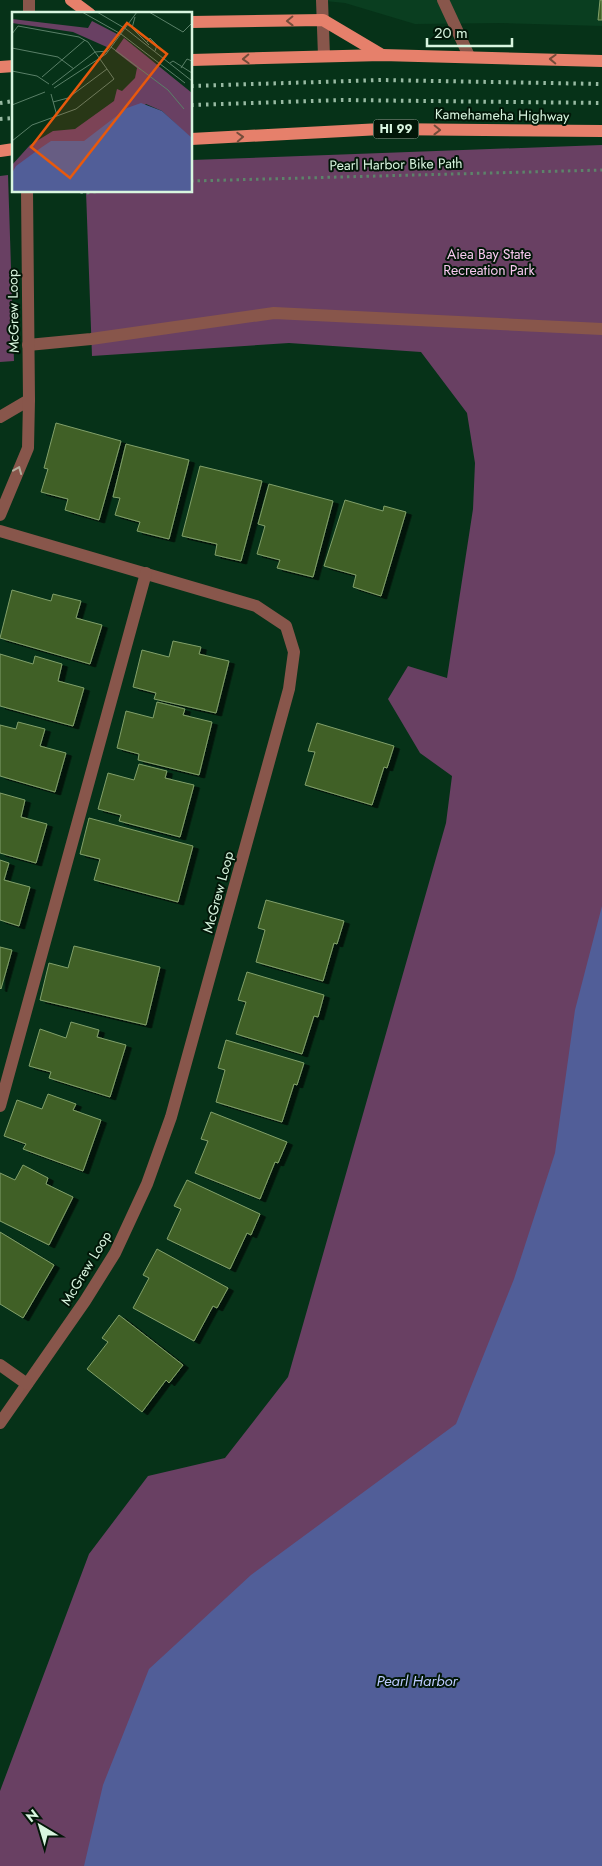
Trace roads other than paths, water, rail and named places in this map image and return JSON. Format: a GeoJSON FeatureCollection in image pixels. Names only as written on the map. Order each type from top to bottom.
{"type":"FeatureCollection","features":[{"type":"Feature","properties":{"kind":"main road"},"geometry":{"type":"LineString","coordinates":[[71,0],[87,12]]}},
{"type":"Feature","properties":{"kind":"main road"},"geometry":{"type":"LineString","coordinates":[[192,22],[323,20],[382,55]]}},
{"type":"Feature","properties":{"kind":"main road"},"geometry":{"type":"LineString","coordinates":[[192,60],[382,55],[602,61]]}},
{"type":"Feature","properties":{"kind":"main road","name":"Kamehameha Highway"},"geometry":{"type":"LineString","coordinates":[[192,139],[381,129],[602,131]]}},
{"type":"Feature","properties":{"kind":"street"},"geometry":{"type":"LineString","coordinates":[[322,0],[324,56]]}},
{"type":"Feature","properties":{"kind":"street"},"geometry":{"type":"LineString","coordinates":[[443,0],[469,56]]}},
{"type":"Feature","properties":{"kind":"street","name":"McGrew Loop"},"geometry":{"type":"LineString","coordinates":[[0,515],[28,448],[27,192]]}},
{"type":"Feature","properties":{"kind":"street"},"geometry":{"type":"LineString","coordinates":[[28,346],[274,313],[602,329]]}},
{"type":"Feature","properties":{"kind":"street"},"geometry":{"type":"LineString","coordinates":[[0,417],[29,400]]}},
{"type":"Feature","properties":{"kind":"street","name":"McGrew Loop"},"geometry":{"type":"LineString","coordinates":[[0,531],[256,606],[286,626],[294,652],[290,680],[171,1117],[147,1184],[115,1253],[85,1301],[0,1423]]}},
{"type":"Feature","properties":{"kind":"street"},"geometry":{"type":"LineString","coordinates":[[0,1106],[146,573]]}},
{"type":"Feature","properties":{"kind":"street"},"geometry":{"type":"LineString","coordinates":[[0,1365],[27,1384]]}},
{"type":"Feature","properties":{"kind":"water","name":"Pearl Harbor"},"geometry":{"type":"Polygon","coordinates":[[[602,906],[602,1866],[84,1866],[103,1785],[149,1669],[251,1575],[456,1424],[514,1279],[555,1153],[575,1010],[602,906]]]}},
{"type":"Feature","properties":{"kind":"railway"},"geometry":{"type":"LineString","coordinates":[[192,86],[381,80],[602,84]]}},
{"type":"Feature","properties":{"kind":"railway"},"geometry":{"type":"LineString","coordinates":[[192,105],[341,100],[602,103]]}},
{"type":"Feature","properties":{"kind":"railway"},"geometry":{"type":"LineString","coordinates":[[0,103],[12,101]]}},
{"type":"Feature","properties":{"kind":"railway"},"geometry":{"type":"LineString","coordinates":[[0,119],[12,118]]}},
{"type":"Feature","properties":{"kind":"park label","name":"Aiea Bay State Recreation Park"},"geometry":{"type":"Point","coordinates":[489,262]}}]}
